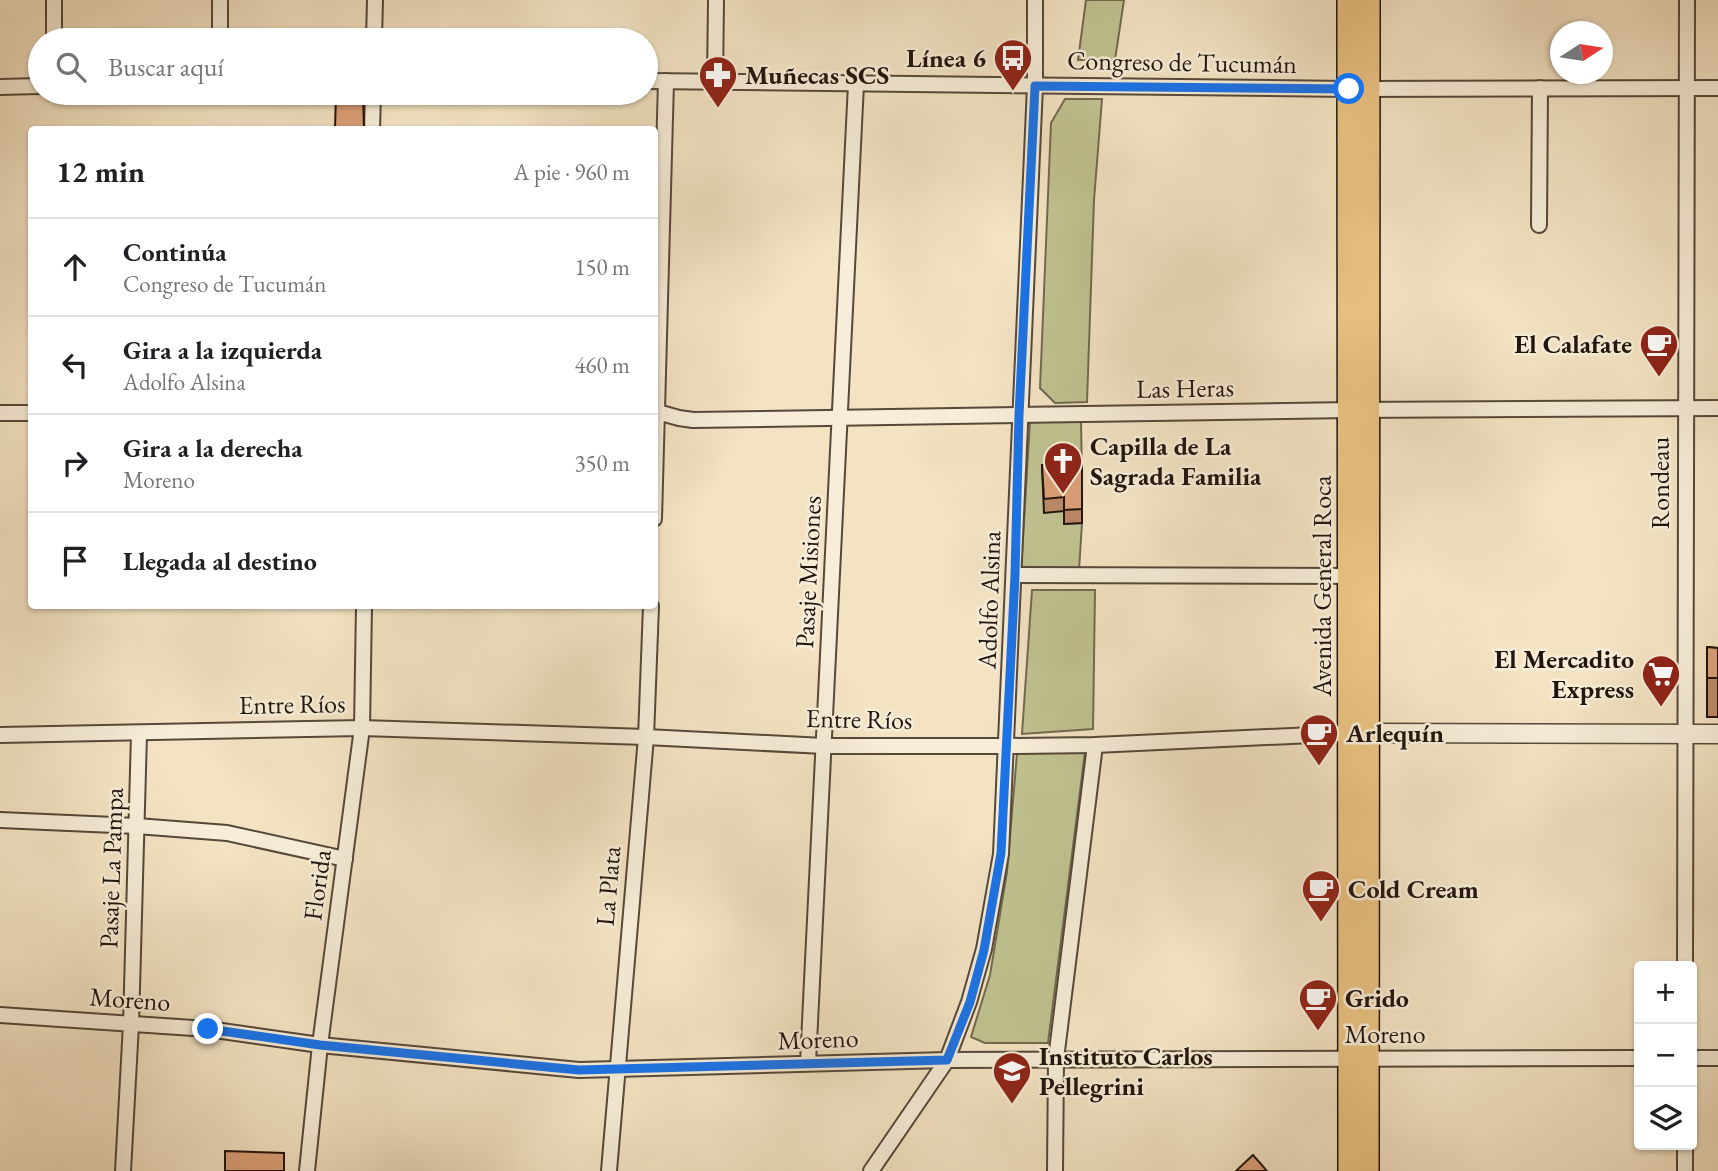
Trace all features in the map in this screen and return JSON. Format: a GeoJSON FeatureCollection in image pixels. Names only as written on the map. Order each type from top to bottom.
{"type":"FeatureCollection","features":[{"type":"Feature","properties":{"kind":"main road","name":"Avenida General Roca"},"geometry":{"type":"LineString","coordinates":[[1349,0],[1358,88],[1360,733],[1357,1058],[1350,1171]]}},
{"type":"Feature","properties":{"kind":"main road","name":"Avenida General Roca"},"geometry":{"type":"LineString","coordinates":[[1358,88],[1368,0]]}},
{"type":"Feature","properties":{"kind":"main road","name":"Avenida General Roca"},"geometry":{"type":"LineString","coordinates":[[1359,411],[1350,576],[1360,733]]}},
{"type":"Feature","properties":{"kind":"main road","name":"Avenida General Roca"},"geometry":{"type":"LineString","coordinates":[[1357,1058],[1367,1171]]}},
{"type":"Feature","properties":{"kind":"street"},"geometry":{"type":"LineString","coordinates":[[54,0],[54,28]]}},
{"type":"Feature","properties":{"kind":"street"},"geometry":{"type":"LineString","coordinates":[[220,0],[220,28]]}},
{"type":"Feature","properties":{"kind":"street"},"geometry":{"type":"LineString","coordinates":[[374,28],[375,0]]}},
{"type":"Feature","properties":{"kind":"street"},"geometry":{"type":"LineString","coordinates":[[715,81],[716,0]]}},
{"type":"Feature","properties":{"kind":"street","name":"Adolfo Alsina"},"geometry":{"type":"LineString","coordinates":[[871,1171],[947,1060],[970,1002],[984,950],[1001,853],[1035,86],[1035,0]]}},
{"type":"Feature","properties":{"kind":"street","name":"Rondeau"},"geometry":{"type":"LineString","coordinates":[[1685,961],[1687,0]]}},
{"type":"Feature","properties":{"kind":"street","name":"Congreso de Tucumán"},"geometry":{"type":"LineString","coordinates":[[658,80],[1035,86],[1718,88]]}},
{"type":"Feature","properties":{"kind":"street"},"geometry":{"type":"LineString","coordinates":[[658,374],[666,80]]}},
{"type":"Feature","properties":{"kind":"street","name":"Pasaje Misiones"},"geometry":{"type":"LineString","coordinates":[[808,1063],[856,84]]}},
{"type":"Feature","properties":{"kind":"street"},"geometry":{"type":"LineString","coordinates":[[0,87],[28,86]]}},
{"type":"Feature","properties":{"kind":"street"},"geometry":{"type":"LineString","coordinates":[[1539,225],[1540,88]]}},
{"type":"Feature","properties":{"kind":"street"},"geometry":{"type":"LineString","coordinates":[[372,126],[373,105]]}},
{"type":"Feature","properties":{"kind":"street","name":"Las Heras"},"geometry":{"type":"LineString","coordinates":[[658,411],[693,420],[1718,408]]}},
{"type":"Feature","properties":{"kind":"street"},"geometry":{"type":"LineString","coordinates":[[0,413],[28,413]]}},
{"type":"Feature","properties":{"kind":"street"},"geometry":{"type":"LineString","coordinates":[[1015,575],[1350,576]]}},
{"type":"Feature","properties":{"kind":"street","name":"Florida"},"geometry":{"type":"LineString","coordinates":[[307,1171],[320,1045],[362,728],[364,609]]}},
{"type":"Feature","properties":{"kind":"street","name":"La Plata"},"geometry":{"type":"LineString","coordinates":[[609,1171],[646,737],[651,609]]}},
{"type":"Feature","properties":{"kind":"street","name":"Entre Ríos"},"geometry":{"type":"LineString","coordinates":[[0,735],[362,728],[824,746],[1007,746],[1095,745],[1360,733],[1718,734]]}},
{"type":"Feature","properties":{"kind":"street","name":"Pasaje La Pampa"},"geometry":{"type":"LineString","coordinates":[[124,1171],[139,734]]}},
{"type":"Feature","properties":{"kind":"street"},"geometry":{"type":"LineString","coordinates":[[1055,1171],[1056,1059],[1095,745]]}},
{"type":"Feature","properties":{"kind":"street"},"geometry":{"type":"LineString","coordinates":[[0,820],[227,833],[345,859]]}},
{"type":"Feature","properties":{"kind":"street","name":"Moreno"},"geometry":{"type":"LineString","coordinates":[[0,1015],[208,1029],[320,1045],[579,1070],[947,1060],[1634,1058]]}},
{"type":"Feature","properties":{"kind":"street"},"geometry":{"type":"LineString","coordinates":[[1697,1058],[1718,1058]]}},
{"type":"Feature","properties":{"kind":"street"},"geometry":{"type":"LineString","coordinates":[[1685,1150],[1685,1171]]}},
{"type":"Feature","properties":{"kind":"green space"},"geometry":{"type":"Polygon","coordinates":[[[1086,0],[1124,0],[1115,60],[1078,60],[1086,0]]]}},
{"type":"Feature","properties":{"kind":"green space"},"geometry":{"type":"Polygon","coordinates":[[[1065,99],[1102,99],[1094,200],[1087,402],[1055,403],[1040,388],[1051,123],[1065,99]]]}},
{"type":"Feature","properties":{"kind":"green space"},"geometry":{"type":"Polygon","coordinates":[[[1030,422],[1081,422],[1082,479],[1043,479],[1064,511],[1064,524],[1082,523],[1079,570],[1021,570],[1030,422]]]}},
{"type":"Feature","properties":{"kind":"green space"},"geometry":{"type":"Polygon","coordinates":[[[1032,590],[1095,590],[1093,729],[1022,734],[1032,590]]]}},
{"type":"Feature","properties":{"kind":"green space"},"geometry":{"type":"Polygon","coordinates":[[[1085,752],[1048,1043],[985,1043],[971,1037],[990,975],[1007,872],[1017,753],[1085,752]]]}},
{"type":"Feature","properties":{"kind":"building"},"geometry":{"type":"Polygon","coordinates":[[[336,105],[363,105],[364,126],[335,126],[336,105]]]}},
{"type":"Feature","properties":{"kind":"building","name":"Capilla de La Sagrada Familia"},"geometry":{"type":"Polygon","coordinates":[[[1042,465],[1082,465],[1082,509],[1064,510],[1064,497],[1044,499],[1042,465]]]}},
{"type":"Feature","properties":{"kind":"building"},"geometry":{"type":"Polygon","coordinates":[[[1707,647],[1718,648],[1718,678],[1707,678],[1707,647]]]}},
{"type":"Feature","properties":{"kind":"building"},"geometry":{"type":"Polygon","coordinates":[[[225,1151],[284,1153],[284,1171],[225,1171],[225,1151]]]}},
{"type":"Feature","properties":{"kind":"building"},"geometry":{"type":"Polygon","coordinates":[[[1253,1155],[1267,1171],[1236,1171],[1253,1155]]]}},
{"type":"Feature","properties":{"kind":"place","name":"Línea 6"},"geometry":{"type":"Point","coordinates":[1013,92]}},
{"type":"Feature","properties":{"kind":"place","name":"Muñecas SCS"},"geometry":{"type":"Point","coordinates":[718,109]}},
{"type":"Feature","properties":{"kind":"place","name":"El Calafate"},"geometry":{"type":"Point","coordinates":[1659,378]}},
{"type":"Feature","properties":{"kind":"place","name":"Capilla de La Sagrada Familia"},"geometry":{"type":"Point","coordinates":[1063,495]}},
{"type":"Feature","properties":{"kind":"place","name":"El Mercadito Express"},"geometry":{"type":"Point","coordinates":[1661,708]}},
{"type":"Feature","properties":{"kind":"place","name":"Arlequín"},"geometry":{"type":"Point","coordinates":[1319,767]}},
{"type":"Feature","properties":{"kind":"place","name":"Cold Cream"},"geometry":{"type":"Point","coordinates":[1321,923]}},
{"type":"Feature","properties":{"kind":"place","name":"Grido"},"geometry":{"type":"Point","coordinates":[1318,1032]}},
{"type":"Feature","properties":{"kind":"place","name":"Instituto Carlos Pellegrini"},"geometry":{"type":"Point","coordinates":[1012,1105]}},
{"type":"Feature","properties":{"kind":"route"},"geometry":{"type":"LineString","coordinates":[[208,1029],[320,1045],[579,1070],[947,1060],[970,1002],[984,950],[1001,853],[1035,86],[1349,89]]}}]}
